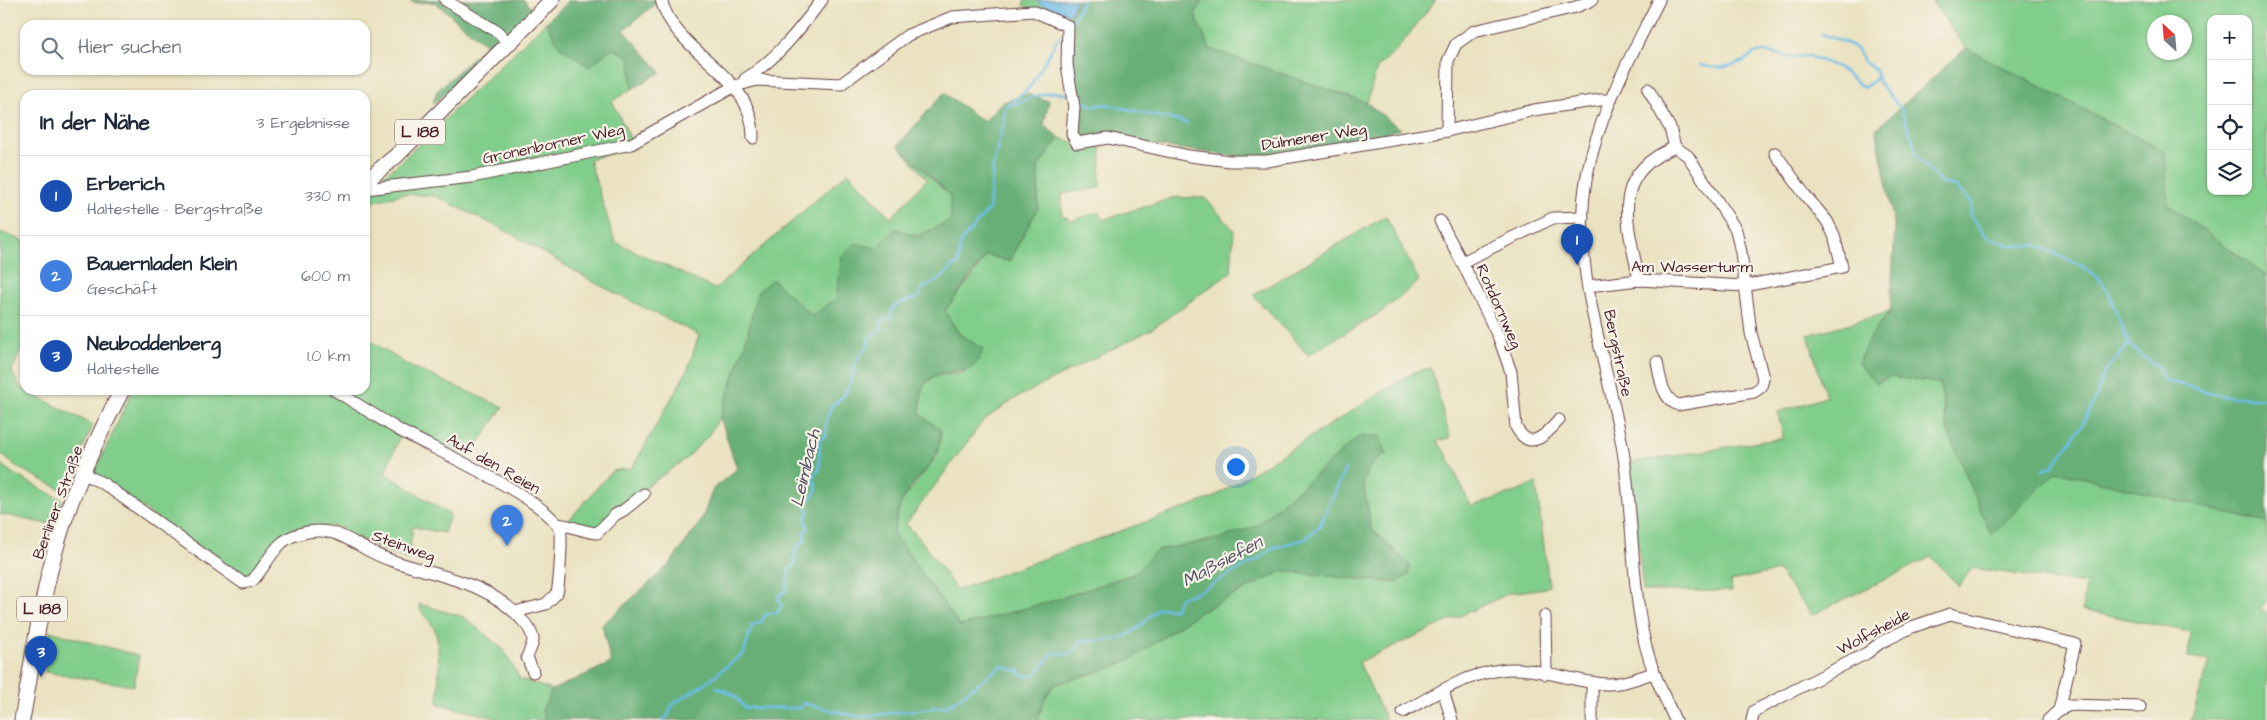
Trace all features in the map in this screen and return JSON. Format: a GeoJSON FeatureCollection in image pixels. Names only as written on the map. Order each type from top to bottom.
{"type":"FeatureCollection","features":[{"type":"Feature","properties":{"kind":"main road","name":"L 188"},"geometry":{"type":"LineString","coordinates":[[370,178],[396,156],[552,0]]}},
{"type":"Feature","properties":{"kind":"main road","name":"Berliner Straße"},"geometry":{"type":"LineString","coordinates":[[22,720],[48,576],[60,535],[84,474],[120,395]]}},
{"type":"Feature","properties":{"kind":"street"},"geometry":{"type":"LineString","coordinates":[[445,0],[498,32],[508,43]]}},
{"type":"Feature","properties":{"kind":"street"},"geometry":{"type":"LineString","coordinates":[[661,0],[665,13],[687,43],[735,86],[748,106],[753,122],[753,138]]}},
{"type":"Feature","properties":{"kind":"street","name":"Gronenborner Weg"},"geometry":{"type":"LineString","coordinates":[[370,188],[472,177],[631,144],[735,86],[764,67],[791,40],[822,0]]}},
{"type":"Feature","properties":{"kind":"street"},"geometry":{"type":"LineString","coordinates":[[1447,131],[1448,61],[1456,44],[1474,31],[1576,7],[1592,0]]}},
{"type":"Feature","properties":{"kind":"street","name":"Bergstraße"},"geometry":{"type":"LineString","coordinates":[[1659,0],[1612,100],[1589,166],[1583,217],[1584,263],[1623,451],[1644,640],[1654,672],[1674,720]]}},
{"type":"Feature","properties":{"kind":"street","name":"Gronenborner Weg"},"geometry":{"type":"LineString","coordinates":[[735,86],[757,80],[841,84],[908,35],[952,18],[1033,11],[1068,26],[1068,29]]}},
{"type":"Feature","properties":{"kind":"street","name":"Dülmener Weg"},"geometry":{"type":"LineString","coordinates":[[1068,29],[1067,65],[1074,107],[1072,134],[1077,143],[1108,138],[1189,156],[1230,161],[1267,162],[1447,131],[1534,110],[1600,100],[1612,100]]}},
{"type":"Feature","properties":{"kind":"street"},"geometry":{"type":"LineString","coordinates":[[1648,89],[1670,128],[1675,147],[1688,156],[1736,230],[1741,252],[1751,333],[1763,378],[1761,387],[1754,392],[1678,405],[1665,393],[1657,362]]}},
{"type":"Feature","properties":{"kind":"street"},"geometry":{"type":"LineString","coordinates":[[1638,280],[1627,219],[1627,205],[1632,182],[1646,162],[1658,154],[1675,147]]}},
{"type":"Feature","properties":{"kind":"street","name":"Am Wasserturm"},"geometry":{"type":"LineString","coordinates":[[1588,286],[1638,280],[1744,286],[1842,267],[1834,235],[1827,221],[1805,195],[1775,153]]}},
{"type":"Feature","properties":{"kind":"street"},"geometry":{"type":"LineString","coordinates":[[1462,262],[1553,218],[1583,217]]}},
{"type":"Feature","properties":{"kind":"street","name":"Rotdornweg"},"geometry":{"type":"LineString","coordinates":[[1440,221],[1499,338],[1511,372],[1516,427],[1519,433],[1529,440],[1539,439],[1548,433],[1559,420]]}},
{"type":"Feature","properties":{"kind":"street","name":"Auf den Reien"},"geometry":{"type":"LineString","coordinates":[[342,395],[400,430],[498,481],[544,512],[557,524]]}},
{"type":"Feature","properties":{"kind":"street","name":"Steinweg"},"geometry":{"type":"LineString","coordinates":[[84,474],[104,484],[243,583],[252,581],[274,550],[286,540],[304,532],[330,530],[375,555],[447,576],[493,594],[515,612],[530,630],[533,637],[527,657],[533,672]]}},
{"type":"Feature","properties":{"kind":"street"},"geometry":{"type":"LineString","coordinates":[[515,612],[546,604],[557,593],[562,537],[557,524],[568,525],[582,532],[597,533],[615,515],[644,494]]}},
{"type":"Feature","properties":{"kind":"street","name":"Wolfsheide"},"geometry":{"type":"LineString","coordinates":[[1752,720],[1754,711],[1867,653],[1880,643],[1912,627],[1950,614],[2075,644],[2059,710]]}},
{"type":"Feature","properties":{"kind":"street"},"geometry":{"type":"LineString","coordinates":[[1545,616],[1546,674]]}},
{"type":"Feature","properties":{"kind":"street"},"geometry":{"type":"LineString","coordinates":[[1403,712],[1477,675],[1501,670],[1522,670],[1608,684],[1623,682],[1654,672]]}},
{"type":"Feature","properties":{"kind":"street"},"geometry":{"type":"LineString","coordinates":[[1592,682],[1592,720]]}},
{"type":"Feature","properties":{"kind":"street"},"geometry":{"type":"LineString","coordinates":[[1444,690],[1452,720]]}},
{"type":"Feature","properties":{"kind":"street"},"geometry":{"type":"LineString","coordinates":[[2048,720],[2059,710],[2070,705],[2140,707]]}},
{"type":"Feature","properties":{"kind":"green space"},"geometry":{"type":"Polygon","coordinates":[[[409,0],[524,0],[535,13],[433,104],[436,92],[486,45],[435,2],[414,3],[409,0]]]}},
{"type":"Feature","properties":{"kind":"green space"},"geometry":{"type":"Polygon","coordinates":[[[569,0],[660,0],[624,30],[661,72],[632,89],[630,57],[612,48],[589,67],[559,46],[546,22],[569,0]]]}},
{"type":"Feature","properties":{"kind":"green space"},"geometry":{"type":"Polygon","coordinates":[[[1025,0],[1083,0],[1068,22],[1023,5],[1025,0]]]}},
{"type":"Feature","properties":{"kind":"green space"},"geometry":{"type":"Polygon","coordinates":[[[1079,0],[1202,0],[1195,15],[1210,49],[1367,103],[1400,129],[1364,140],[1267,161],[1116,140],[1081,143],[1072,134],[1071,13],[1079,0]]]}},
{"type":"Feature","properties":{"kind":"green space"},"geometry":{"type":"Polygon","coordinates":[[[1202,0],[1436,0],[1394,53],[1377,68],[1367,103],[1210,49],[1195,15],[1202,0]]]}},
{"type":"Feature","properties":{"kind":"green space"},"geometry":{"type":"Polygon","coordinates":[[[1931,0],[2267,0],[2267,276],[2168,205],[2165,152],[1966,48],[1931,0]]]}},
{"type":"Feature","properties":{"kind":"green space"},"geometry":{"type":"Polygon","coordinates":[[[546,22],[559,46],[612,48],[630,57],[632,89],[612,101],[635,148],[589,159],[615,242],[715,289],[848,172],[891,218],[927,179],[898,145],[950,196],[951,220],[918,236],[895,229],[876,248],[842,256],[836,299],[812,316],[773,280],[757,293],[745,345],[720,417],[708,436],[687,458],[646,487],[595,530],[568,521],[612,471],[632,468],[687,371],[699,335],[595,283],[510,233],[435,196],[402,194],[370,203],[370,187],[398,164],[546,22]]]}},
{"type":"Feature","properties":{"kind":"green space"},"geometry":{"type":"Polygon","coordinates":[[[1966,48],[2165,152],[2168,205],[2267,276],[2267,523],[2057,471],[1991,535],[1947,429],[1940,383],[1890,377],[1876,383],[1858,364],[1870,336],[1890,312],[1895,229],[1876,129],[1966,48]]]}},
{"type":"Feature","properties":{"kind":"green space"},"geometry":{"type":"Polygon","coordinates":[[[944,93],[984,122],[1001,103],[1026,94],[1049,101],[1044,125],[1059,138],[1038,167],[1038,208],[1009,261],[986,255],[945,311],[959,334],[983,349],[979,359],[968,370],[947,372],[933,377],[922,388],[920,414],[941,430],[940,443],[926,470],[906,493],[898,510],[893,533],[960,626],[1053,601],[1133,574],[1157,550],[1219,539],[1256,526],[1360,436],[1380,436],[1387,455],[1382,455],[1372,464],[1364,481],[1370,528],[1410,565],[1408,575],[1397,583],[1282,571],[1198,613],[1133,658],[1110,668],[1054,685],[1045,698],[1037,720],[545,720],[542,711],[552,690],[611,663],[602,625],[669,565],[701,521],[713,489],[737,469],[720,417],[745,345],[757,293],[772,279],[812,316],[836,299],[842,256],[855,243],[876,248],[895,229],[918,236],[951,220],[950,195],[898,145],[944,93]]]}},
{"type":"Feature","properties":{"kind":"green space"},"geometry":{"type":"Polygon","coordinates":[[[1059,138],[1101,148],[1100,188],[1062,194],[1062,216],[1070,221],[1099,212],[1102,220],[1172,198],[1204,197],[1234,230],[1231,272],[1152,329],[1016,398],[984,420],[906,524],[920,539],[957,590],[1212,498],[1416,371],[1431,368],[1450,438],[1437,441],[1447,455],[1471,506],[1519,491],[1536,483],[1549,585],[1546,588],[1510,593],[1359,662],[1386,720],[1037,720],[1045,698],[1054,685],[1110,668],[1133,658],[1198,613],[1282,571],[1396,583],[1399,554],[1370,528],[1364,489],[1367,473],[1372,464],[1382,455],[1360,436],[1256,526],[1219,539],[1157,550],[1133,574],[1053,601],[960,626],[893,533],[901,502],[937,456],[941,430],[920,414],[922,388],[934,376],[963,373],[959,334],[944,311],[971,278],[986,255],[1009,261],[1038,208],[1038,167],[1059,138]]]}},
{"type":"Feature","properties":{"kind":"green space"},"geometry":{"type":"Polygon","coordinates":[[[1386,216],[1419,281],[1383,311],[1308,355],[1253,295],[1386,216]]]}},
{"type":"Feature","properties":{"kind":"green space"},"geometry":{"type":"Polygon","coordinates":[[[0,232],[20,239],[20,353],[12,371],[20,387],[20,395],[35,395],[93,425],[64,491],[17,467],[0,453],[0,232]]]}},
{"type":"Feature","properties":{"kind":"green space"},"geometry":{"type":"Polygon","coordinates":[[[1890,312],[1870,336],[1876,383],[1890,377],[1940,383],[1947,429],[1991,534],[2057,471],[2267,523],[2267,601],[2261,608],[2267,613],[2267,720],[2191,720],[2210,661],[2188,658],[2190,632],[2082,610],[2086,584],[1972,568],[1959,586],[1931,557],[1812,615],[1778,571],[1731,581],[1732,591],[1643,591],[1630,463],[1783,438],[1778,412],[1826,397],[1808,335],[1890,312]]]}},
{"type":"Feature","properties":{"kind":"green space"},"geometry":{"type":"Polygon","coordinates":[[[370,340],[409,366],[503,407],[467,461],[403,429],[385,473],[450,515],[444,533],[413,527],[408,560],[375,547],[336,526],[297,530],[273,543],[248,578],[241,579],[94,473],[131,395],[370,395],[370,340]]]}},
{"type":"Feature","properties":{"kind":"green space"},"geometry":{"type":"Polygon","coordinates":[[[0,463],[12,473],[62,500],[52,525],[0,514],[0,463]]]}},
{"type":"Feature","properties":{"kind":"green space"},"geometry":{"type":"Polygon","coordinates":[[[419,604],[464,617],[504,650],[520,679],[552,690],[542,711],[545,720],[504,720],[438,704],[439,666],[437,636],[419,604]]]}},
{"type":"Feature","properties":{"kind":"green space"},"geometry":{"type":"Polygon","coordinates":[[[50,631],[139,656],[134,686],[45,672],[50,631]]]}},
{"type":"Feature","properties":{"kind":"water"},"geometry":{"type":"Polygon","coordinates":[[[1039,0],[1077,0],[1069,14],[1039,4],[1039,0]]]}},
{"type":"Feature","properties":{"kind":"waterway","name":"Leimbach"},"geometry":{"type":"LineString","coordinates":[[1071,23],[1083,0]]}},
{"type":"Feature","properties":{"kind":"waterway"},"geometry":{"type":"LineString","coordinates":[[1822,34],[1852,46],[1861,55],[1864,62],[1876,70],[1878,81],[1901,109],[1914,143],[1916,156],[1943,184],[1955,186],[1972,203],[1970,215],[1987,237],[2012,246],[2036,245],[2080,265],[2098,278],[2108,291],[2129,344],[2158,367],[2164,380],[2223,396],[2267,399]]}},
{"type":"Feature","properties":{"kind":"waterway","name":"Leimbach"},"geometry":{"type":"LineString","coordinates":[[662,720],[667,717],[673,704],[701,686],[744,653],[752,625],[761,622],[766,614],[777,613],[782,605],[778,600],[778,596],[786,591],[789,570],[795,564],[796,550],[805,540],[804,532],[808,528],[805,519],[809,512],[806,506],[817,489],[813,476],[819,470],[820,440],[826,435],[826,421],[831,406],[846,392],[856,362],[869,346],[868,339],[882,329],[881,323],[885,319],[891,318],[892,309],[898,304],[919,297],[922,288],[938,280],[951,267],[958,265],[960,243],[989,209],[993,165],[1004,122],[1005,107],[1030,87],[1060,35]]}},
{"type":"Feature","properties":{"kind":"waterway"},"geometry":{"type":"LineString","coordinates":[[1700,65],[1707,67],[1729,66],[1743,61],[1754,53],[1765,52],[1791,57],[1809,56],[1838,67],[1864,88],[1877,77]]}},
{"type":"Feature","properties":{"kind":"waterway"},"geometry":{"type":"LineString","coordinates":[[1007,106],[1046,94],[1061,93],[1068,95]]}},
{"type":"Feature","properties":{"kind":"waterway"},"geometry":{"type":"LineString","coordinates":[[1079,100],[1095,106],[1104,104],[1187,123]]}},
{"type":"Feature","properties":{"kind":"waterway"},"geometry":{"type":"LineString","coordinates":[[2043,470],[2052,467],[2081,427],[2097,395],[2103,374],[2129,344]]}},
{"type":"Feature","properties":{"kind":"waterway","name":"Maßsiefen"},"geometry":{"type":"LineString","coordinates":[[717,687],[734,695],[745,708],[801,708],[802,703],[860,717],[948,706],[1001,666],[1021,672],[1022,676],[1034,676],[1053,653],[1072,654],[1080,641],[1116,639],[1131,633],[1158,608],[1175,609],[1181,597],[1196,593],[1260,558],[1272,548],[1305,539],[1320,526],[1345,469]]}},
{"type":"Feature","properties":{"kind":"place","name":"Erberich"},"geometry":{"type":"Point","coordinates":[1577,265]}},
{"type":"Feature","properties":{"kind":"place","name":"Bauernladen Klein"},"geometry":{"type":"Point","coordinates":[507,546]}},
{"type":"Feature","properties":{"kind":"place","name":"Neuboddenberg"},"geometry":{"type":"Point","coordinates":[41,677]}}]}
